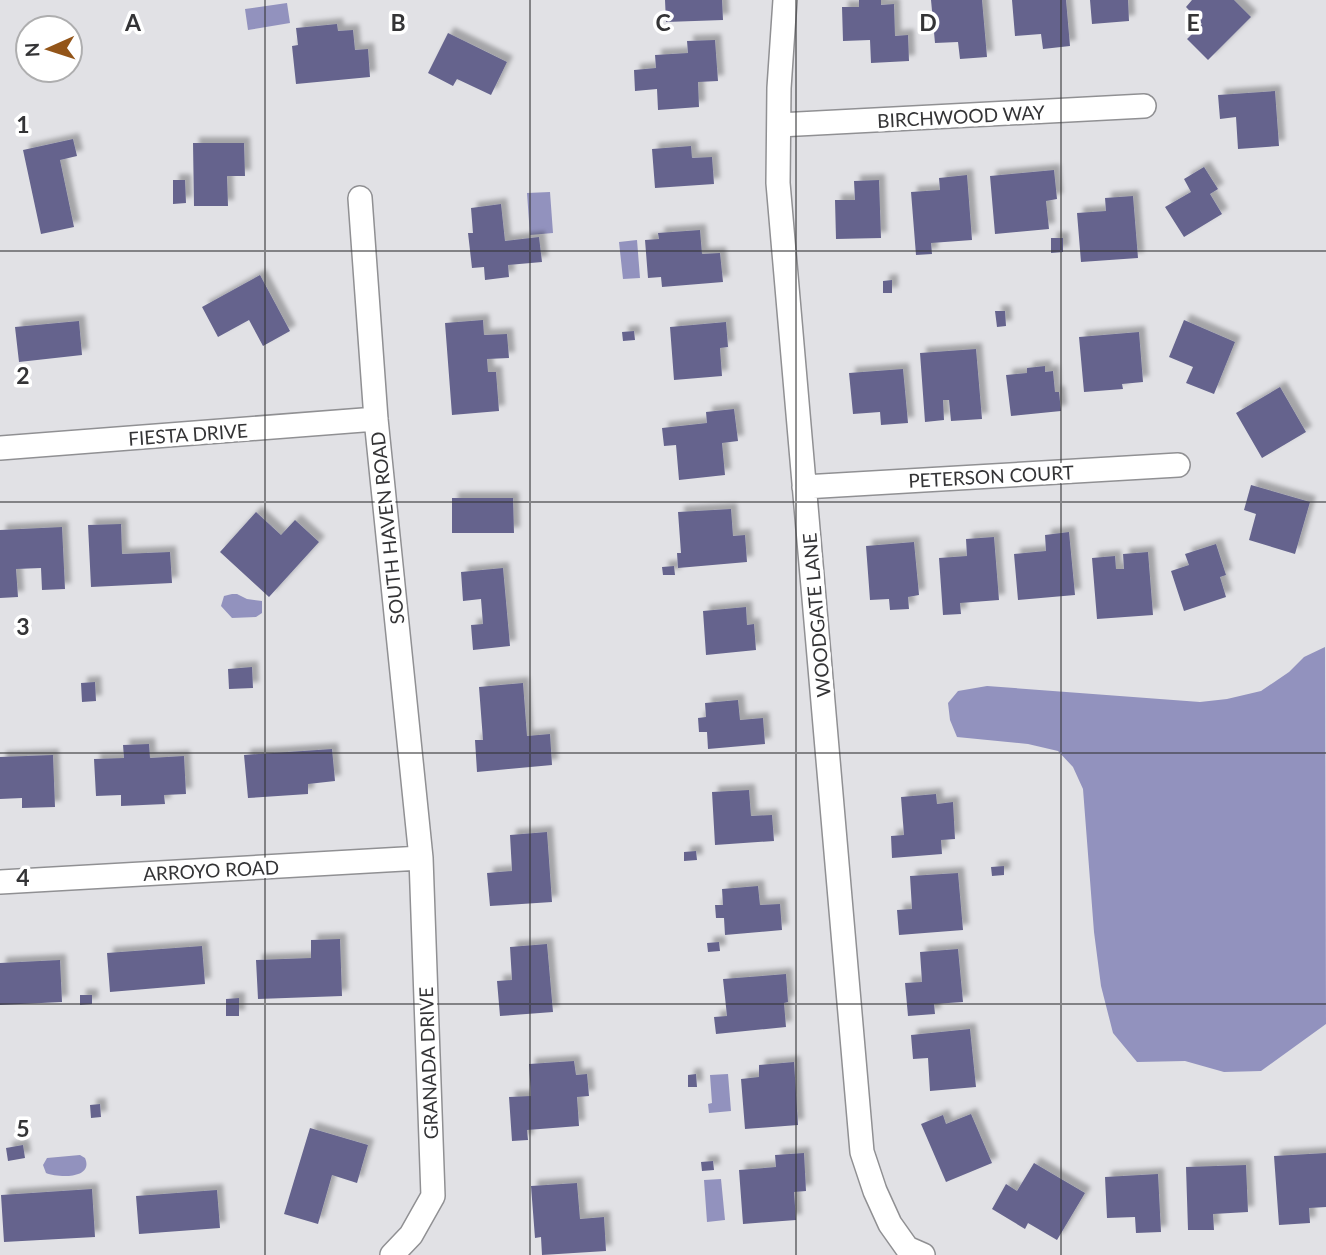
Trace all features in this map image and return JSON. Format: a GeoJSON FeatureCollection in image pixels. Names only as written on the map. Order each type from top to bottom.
{"type":"FeatureCollection","features":[{"type":"Feature","properties":{"kind":"street","name":"WOODGATE LANE"},"geometry":{"type":"LineString","coordinates":[[785,0],[779,88],[778,183],[862,1152],[890,1224],[907,1248],[923,1255]]}},
{"type":"Feature","properties":{"kind":"street","name":"BIRCHWOOD WAY"},"geometry":{"type":"LineString","coordinates":[[779,125],[1144,106]]}},
{"type":"Feature","properties":{"kind":"street","name":"SOUTH HAVEN ROAD"},"geometry":{"type":"LineString","coordinates":[[360,198],[376,419],[421,858]]}},
{"type":"Feature","properties":{"kind":"street","name":"FIESTA DRIVE"},"geometry":{"type":"LineString","coordinates":[[0,448],[376,419]]}},
{"type":"Feature","properties":{"kind":"street","name":"PETERSON COURT"},"geometry":{"type":"LineString","coordinates":[[804,487],[1178,466]]}},
{"type":"Feature","properties":{"kind":"street","name":"ARROYO ROAD"},"geometry":{"type":"LineString","coordinates":[[0,882],[421,858]]}},
{"type":"Feature","properties":{"kind":"street","name":"GRANADA DRIVE"},"geometry":{"type":"LineString","coordinates":[[391,1255],[411,1235],[433,1196],[421,858]]}},
{"type":"Feature","properties":{"kind":"water"},"geometry":{"type":"Polygon","coordinates":[[[287,3],[290,23],[248,30],[245,9],[287,3]]]}},
{"type":"Feature","properties":{"kind":"water"},"geometry":{"type":"Polygon","coordinates":[[[550,192],[553,233],[530,235],[527,193],[550,192]]]}},
{"type":"Feature","properties":{"kind":"water"},"geometry":{"type":"Polygon","coordinates":[[[637,240],[640,278],[623,279],[619,242],[637,240]]]}},
{"type":"Feature","properties":{"kind":"water"},"geometry":{"type":"Polygon","coordinates":[[[232,594],[262,601],[262,613],[256,617],[232,618],[221,606],[224,596],[232,594]]]}},
{"type":"Feature","properties":{"kind":"water"},"geometry":{"type":"Polygon","coordinates":[[[1325,647],[1326,1024],[1261,1071],[1224,1072],[1185,1061],[1137,1062],[1113,1033],[1101,986],[1083,789],[1073,767],[1058,751],[1028,744],[957,737],[950,720],[948,703],[958,691],[987,686],[1200,702],[1227,699],[1261,691],[1289,672],[1304,657],[1325,647]]]}},
{"type":"Feature","properties":{"kind":"water"},"geometry":{"type":"Polygon","coordinates":[[[728,1074],[731,1111],[709,1113],[708,1104],[712,1103],[710,1075],[728,1074]]]}},
{"type":"Feature","properties":{"kind":"water"},"geometry":{"type":"Polygon","coordinates":[[[80,1155],[85,1158],[86,1165],[85,1170],[80,1173],[59,1176],[46,1173],[43,1165],[47,1158],[80,1155]]]}},
{"type":"Feature","properties":{"kind":"water"},"geometry":{"type":"Polygon","coordinates":[[[721,1179],[725,1220],[707,1222],[704,1180],[721,1179]]]}},
{"type":"Feature","properties":{"kind":"building"},"geometry":{"type":"Polygon","coordinates":[[[665,0],[722,0],[723,20],[666,22],[665,0]]]}},
{"type":"Feature","properties":{"kind":"building"},"geometry":{"type":"Polygon","coordinates":[[[859,0],[881,0],[881,5],[894,4],[895,36],[908,35],[909,61],[871,63],[870,40],[843,41],[842,7],[859,7],[859,0]]]}},
{"type":"Feature","properties":{"kind":"building"},"geometry":{"type":"Polygon","coordinates":[[[931,0],[982,0],[987,57],[960,59],[958,42],[935,43],[931,0]]]}},
{"type":"Feature","properties":{"kind":"building"},"geometry":{"type":"Polygon","coordinates":[[[1012,0],[1066,0],[1070,46],[1043,49],[1041,34],[1015,36],[1012,0]]]}},
{"type":"Feature","properties":{"kind":"building"},"geometry":{"type":"Polygon","coordinates":[[[1090,0],[1128,0],[1129,21],[1092,24],[1090,0]]]}},
{"type":"Feature","properties":{"kind":"building"},"geometry":{"type":"Polygon","coordinates":[[[1192,0],[1234,0],[1251,17],[1208,60],[1187,39],[1202,24],[1186,7],[1192,0]]]}},
{"type":"Feature","properties":{"kind":"building"},"geometry":{"type":"Polygon","coordinates":[[[337,24],[338,31],[353,30],[355,50],[368,49],[370,77],[296,84],[292,46],[298,45],[296,28],[337,24]]]}},
{"type":"Feature","properties":{"kind":"building"},"geometry":{"type":"Polygon","coordinates":[[[448,33],[507,62],[491,95],[457,79],[453,86],[428,73],[448,33]]]}},
{"type":"Feature","properties":{"kind":"building"},"geometry":{"type":"Polygon","coordinates":[[[715,40],[718,81],[698,82],[699,107],[658,110],[657,89],[635,91],[634,70],[656,68],[655,55],[688,53],[687,41],[715,40]]]}},
{"type":"Feature","properties":{"kind":"building"},"geometry":{"type":"Polygon","coordinates":[[[1275,91],[1279,146],[1238,149],[1236,117],[1220,119],[1218,95],[1275,91]]]}},
{"type":"Feature","properties":{"kind":"building"},"geometry":{"type":"Polygon","coordinates":[[[73,139],[77,156],[60,160],[74,227],[41,234],[23,150],[73,139]]]}},
{"type":"Feature","properties":{"kind":"building"},"geometry":{"type":"Polygon","coordinates":[[[193,143],[244,143],[245,176],[227,176],[228,206],[194,206],[193,143]]]}},
{"type":"Feature","properties":{"kind":"building"},"geometry":{"type":"Polygon","coordinates":[[[691,146],[692,158],[712,157],[714,184],[655,188],[652,149],[691,146]]]}},
{"type":"Feature","properties":{"kind":"building"},"geometry":{"type":"Polygon","coordinates":[[[1204,167],[1218,189],[1210,194],[1222,214],[1184,237],[1165,207],[1191,192],[1184,179],[1204,167]]]}},
{"type":"Feature","properties":{"kind":"building"},"geometry":{"type":"Polygon","coordinates":[[[1054,170],[1057,199],[1046,201],[1049,229],[995,234],[990,176],[1054,170]]]}},
{"type":"Feature","properties":{"kind":"building"},"geometry":{"type":"Polygon","coordinates":[[[967,175],[972,240],[931,243],[932,254],[916,255],[911,192],[940,190],[939,178],[967,175]]]}},
{"type":"Feature","properties":{"kind":"building"},"geometry":{"type":"Polygon","coordinates":[[[173,180],[185,180],[186,203],[173,204],[173,180]]]}},
{"type":"Feature","properties":{"kind":"building"},"geometry":{"type":"Polygon","coordinates":[[[879,180],[881,238],[836,239],[835,200],[855,200],[854,181],[879,180]]]}},
{"type":"Feature","properties":{"kind":"building"},"geometry":{"type":"Polygon","coordinates":[[[1133,196],[1138,258],[1081,262],[1077,213],[1106,211],[1105,198],[1133,196]]]}},
{"type":"Feature","properties":{"kind":"building"},"geometry":{"type":"Polygon","coordinates":[[[501,204],[505,241],[539,237],[542,262],[508,265],[509,277],[485,280],[484,267],[472,268],[468,233],[473,233],[471,208],[501,204]]]}},
{"type":"Feature","properties":{"kind":"building"},"geometry":{"type":"Polygon","coordinates":[[[700,230],[702,254],[720,253],[723,282],[662,287],[661,277],[648,278],[645,240],[659,239],[658,233],[700,230]]]}},
{"type":"Feature","properties":{"kind":"building"},"geometry":{"type":"Polygon","coordinates":[[[1051,238],[1063,238],[1063,252],[1051,253],[1051,238]]]}},
{"type":"Feature","properties":{"kind":"building"},"geometry":{"type":"Polygon","coordinates":[[[260,275],[290,331],[263,346],[249,320],[218,337],[202,307],[260,275]]]}},
{"type":"Feature","properties":{"kind":"building"},"geometry":{"type":"Polygon","coordinates":[[[892,280],[892,293],[883,293],[883,281],[892,280]]]}},
{"type":"Feature","properties":{"kind":"building"},"geometry":{"type":"Polygon","coordinates":[[[995,311],[1005,311],[1006,326],[997,327],[995,311]]]}},
{"type":"Feature","properties":{"kind":"building"},"geometry":{"type":"Polygon","coordinates":[[[483,320],[484,335],[507,334],[509,358],[487,359],[488,372],[496,372],[499,411],[452,415],[445,323],[483,320]]]}},
{"type":"Feature","properties":{"kind":"building"},"geometry":{"type":"Polygon","coordinates":[[[1184,320],[1235,342],[1214,394],[1186,383],[1193,367],[1169,357],[1184,320]]]}},
{"type":"Feature","properties":{"kind":"building"},"geometry":{"type":"Polygon","coordinates":[[[79,321],[82,355],[19,362],[15,327],[79,321]]]}},
{"type":"Feature","properties":{"kind":"building"},"geometry":{"type":"Polygon","coordinates":[[[726,322],[728,347],[720,348],[722,376],[674,380],[670,327],[726,322]]]}},
{"type":"Feature","properties":{"kind":"building"},"geometry":{"type":"Polygon","coordinates":[[[634,331],[635,340],[623,341],[622,332],[634,331]]]}},
{"type":"Feature","properties":{"kind":"building"},"geometry":{"type":"Polygon","coordinates":[[[1139,332],[1143,382],[1122,384],[1123,389],[1084,392],[1079,337],[1139,332]]]}},
{"type":"Feature","properties":{"kind":"building"},"geometry":{"type":"Polygon","coordinates":[[[976,349],[982,419],[951,421],[949,400],[943,400],[944,420],[925,422],[920,353],[976,349]]]}},
{"type":"Feature","properties":{"kind":"building"},"geometry":{"type":"Polygon","coordinates":[[[1045,366],[1045,372],[1053,371],[1055,392],[1059,392],[1061,411],[1011,416],[1006,375],[1027,373],[1027,368],[1045,366]]]}},
{"type":"Feature","properties":{"kind":"building"},"geometry":{"type":"Polygon","coordinates":[[[903,369],[908,423],[881,425],[880,412],[853,414],[849,373],[903,369]]]}},
{"type":"Feature","properties":{"kind":"building"},"geometry":{"type":"Polygon","coordinates":[[[1280,387],[1306,432],[1262,458],[1236,413],[1280,387]]]}},
{"type":"Feature","properties":{"kind":"building"},"geometry":{"type":"Polygon","coordinates":[[[734,409],[738,441],[722,443],[725,475],[679,480],[676,445],[664,446],[662,428],[707,423],[706,412],[734,409]]]}},
{"type":"Feature","properties":{"kind":"building"},"geometry":{"type":"Polygon","coordinates":[[[1251,485],[1310,502],[1295,554],[1249,540],[1256,514],[1244,510],[1251,485]]]}},
{"type":"Feature","properties":{"kind":"building"},"geometry":{"type":"Polygon","coordinates":[[[452,498],[513,498],[514,533],[452,533],[452,498]]]}},
{"type":"Feature","properties":{"kind":"building"},"geometry":{"type":"Polygon","coordinates":[[[731,509],[733,536],[745,535],[747,562],[678,568],[677,553],[681,553],[678,512],[731,509]]]}},
{"type":"Feature","properties":{"kind":"building"},"geometry":{"type":"Polygon","coordinates":[[[256,512],[281,535],[295,520],[319,542],[269,597],[220,552],[256,512]]]}},
{"type":"Feature","properties":{"kind":"building"},"geometry":{"type":"Polygon","coordinates":[[[121,524],[122,554],[170,552],[172,583],[91,587],[88,525],[121,524]]]}},
{"type":"Feature","properties":{"kind":"building"},"geometry":{"type":"Polygon","coordinates":[[[62,527],[65,589],[42,590],[41,568],[16,569],[18,597],[0,598],[0,530],[62,527]]]}},
{"type":"Feature","properties":{"kind":"building"},"geometry":{"type":"Polygon","coordinates":[[[1069,532],[1075,595],[1018,600],[1014,554],[1046,551],[1045,535],[1069,532]]]}},
{"type":"Feature","properties":{"kind":"building"},"geometry":{"type":"Polygon","coordinates":[[[994,537],[999,600],[960,603],[961,614],[943,615],[939,558],[967,556],[966,539],[994,537]]]}},
{"type":"Feature","properties":{"kind":"building"},"geometry":{"type":"Polygon","coordinates":[[[914,542],[919,595],[908,597],[909,609],[890,610],[889,599],[870,600],[866,546],[914,542]]]}},
{"type":"Feature","properties":{"kind":"building"},"geometry":{"type":"Polygon","coordinates":[[[1216,544],[1226,575],[1220,577],[1226,597],[1184,611],[1171,571],[1189,565],[1185,554],[1216,544]]]}},
{"type":"Feature","properties":{"kind":"building"},"geometry":{"type":"Polygon","coordinates":[[[1148,552],[1153,615],[1097,619],[1092,558],[1115,556],[1116,569],[1124,569],[1123,554],[1148,552]]]}},
{"type":"Feature","properties":{"kind":"building"},"geometry":{"type":"Polygon","coordinates":[[[674,566],[675,575],[663,575],[662,567],[674,566]]]}},
{"type":"Feature","properties":{"kind":"building"},"geometry":{"type":"Polygon","coordinates":[[[503,568],[510,646],[473,650],[471,625],[483,624],[481,599],[463,601],[461,572],[503,568]]]}},
{"type":"Feature","properties":{"kind":"building"},"geometry":{"type":"Polygon","coordinates":[[[746,607],[747,625],[754,624],[756,650],[706,655],[703,611],[746,607]]]}},
{"type":"Feature","properties":{"kind":"building"},"geometry":{"type":"Polygon","coordinates":[[[252,667],[253,688],[229,689],[228,669],[252,667]]]}},
{"type":"Feature","properties":{"kind":"building"},"geometry":{"type":"Polygon","coordinates":[[[95,682],[96,701],[82,702],[81,683],[95,682]]]}},
{"type":"Feature","properties":{"kind":"building"},"geometry":{"type":"Polygon","coordinates":[[[523,683],[527,736],[550,734],[552,765],[477,772],[475,740],[483,740],[479,687],[523,683]]]}},
{"type":"Feature","properties":{"kind":"building"},"geometry":{"type":"Polygon","coordinates":[[[738,700],[740,720],[763,718],[765,744],[708,749],[707,732],[699,732],[698,718],[706,717],[705,703],[738,700]]]}},
{"type":"Feature","properties":{"kind":"building"},"geometry":{"type":"Polygon","coordinates":[[[149,744],[150,758],[184,756],[186,794],[164,795],[165,804],[121,806],[121,795],[96,796],[94,759],[124,758],[123,745],[149,744]]]}},
{"type":"Feature","properties":{"kind":"building"},"geometry":{"type":"Polygon","coordinates":[[[332,749],[335,781],[308,784],[308,794],[248,798],[244,755],[332,749]]]}},
{"type":"Feature","properties":{"kind":"building"},"geometry":{"type":"Polygon","coordinates":[[[53,755],[55,807],[22,808],[22,798],[0,799],[0,757],[53,755]]]}},
{"type":"Feature","properties":{"kind":"building"},"geometry":{"type":"Polygon","coordinates":[[[749,790],[751,816],[772,815],[774,841],[715,845],[712,792],[749,790]]]}},
{"type":"Feature","properties":{"kind":"building"},"geometry":{"type":"Polygon","coordinates":[[[936,794],[937,804],[953,802],[955,839],[941,840],[942,854],[892,858],[891,836],[904,835],[901,797],[936,794]]]}},
{"type":"Feature","properties":{"kind":"building"},"geometry":{"type":"Polygon","coordinates":[[[547,832],[552,902],[490,906],[487,873],[512,871],[510,835],[547,832]]]}},
{"type":"Feature","properties":{"kind":"building"},"geometry":{"type":"Polygon","coordinates":[[[696,851],[697,860],[684,861],[684,852],[696,851]]]}},
{"type":"Feature","properties":{"kind":"building"},"geometry":{"type":"Polygon","coordinates":[[[1004,866],[1004,875],[992,876],[991,867],[1004,866]]]}},
{"type":"Feature","properties":{"kind":"building"},"geometry":{"type":"Polygon","coordinates":[[[958,873],[963,930],[899,935],[897,910],[912,909],[910,876],[958,873]]]}},
{"type":"Feature","properties":{"kind":"building"},"geometry":{"type":"Polygon","coordinates":[[[758,886],[760,905],[780,904],[782,930],[725,935],[724,918],[716,918],[715,905],[723,905],[722,889],[758,886]]]}},
{"type":"Feature","properties":{"kind":"building"},"geometry":{"type":"Polygon","coordinates":[[[340,939],[342,996],[258,999],[256,960],[311,958],[311,940],[340,939]]]}},
{"type":"Feature","properties":{"kind":"building"},"geometry":{"type":"Polygon","coordinates":[[[719,942],[720,951],[708,952],[707,943],[719,942]]]}},
{"type":"Feature","properties":{"kind":"building"},"geometry":{"type":"Polygon","coordinates":[[[547,944],[553,1012],[500,1016],[497,981],[512,980],[510,947],[547,944]]]}},
{"type":"Feature","properties":{"kind":"building"},"geometry":{"type":"Polygon","coordinates":[[[202,946],[205,984],[110,992],[107,953],[202,946]]]}},
{"type":"Feature","properties":{"kind":"building"},"geometry":{"type":"Polygon","coordinates":[[[958,949],[963,1002],[934,1004],[935,1014],[908,1016],[905,983],[922,982],[920,952],[958,949]]]}},
{"type":"Feature","properties":{"kind":"building"},"geometry":{"type":"Polygon","coordinates":[[[60,960],[62,1002],[0,1005],[0,963],[60,960]]]}},
{"type":"Feature","properties":{"kind":"building"},"geometry":{"type":"Polygon","coordinates":[[[786,974],[786,1027],[716,1034],[714,1017],[727,1016],[723,979],[786,974]]]}},
{"type":"Feature","properties":{"kind":"building"},"geometry":{"type":"Polygon","coordinates":[[[80,995],[92,995],[92,1004],[80,1005],[80,995]]]}},
{"type":"Feature","properties":{"kind":"building"},"geometry":{"type":"Polygon","coordinates":[[[239,998],[239,1016],[226,1016],[226,999],[239,998]]]}},
{"type":"Feature","properties":{"kind":"building"},"geometry":{"type":"Polygon","coordinates":[[[970,1029],[976,1087],[930,1091],[928,1058],[913,1059],[911,1035],[970,1029]]]}},
{"type":"Feature","properties":{"kind":"building"},"geometry":{"type":"Polygon","coordinates":[[[574,1061],[576,1075],[587,1074],[589,1096],[577,1097],[579,1126],[527,1130],[528,1140],[512,1141],[509,1097],[531,1096],[529,1064],[574,1061]]]}},
{"type":"Feature","properties":{"kind":"building"},"geometry":{"type":"Polygon","coordinates":[[[794,1062],[798,1125],[745,1129],[741,1079],[759,1077],[759,1065],[794,1062]]]}},
{"type":"Feature","properties":{"kind":"building"},"geometry":{"type":"Polygon","coordinates":[[[696,1074],[697,1087],[688,1087],[688,1075],[696,1074]]]}},
{"type":"Feature","properties":{"kind":"building"},"geometry":{"type":"Polygon","coordinates":[[[100,1104],[101,1117],[91,1118],[90,1105],[100,1104]]]}},
{"type":"Feature","properties":{"kind":"building"},"geometry":{"type":"Polygon","coordinates":[[[971,1114],[992,1163],[946,1182],[921,1124],[943,1115],[946,1124],[971,1114]]]}},
{"type":"Feature","properties":{"kind":"building"},"geometry":{"type":"Polygon","coordinates":[[[310,1128],[368,1145],[357,1183],[332,1175],[318,1224],[284,1214],[310,1128]]]}},
{"type":"Feature","properties":{"kind":"building"},"geometry":{"type":"Polygon","coordinates":[[[23,1145],[25,1158],[8,1161],[6,1148],[23,1145]]]}},
{"type":"Feature","properties":{"kind":"building"},"geometry":{"type":"Polygon","coordinates":[[[804,1153],[806,1191],[794,1192],[796,1220],[743,1224],[739,1170],[776,1167],[775,1155],[804,1153]]]}},
{"type":"Feature","properties":{"kind":"building"},"geometry":{"type":"Polygon","coordinates":[[[1326,1153],[1326,1207],[1309,1208],[1310,1223],[1279,1225],[1274,1156],[1326,1153]]]}},
{"type":"Feature","properties":{"kind":"building"},"geometry":{"type":"Polygon","coordinates":[[[713,1161],[714,1170],[702,1171],[701,1162],[713,1161]]]}},
{"type":"Feature","properties":{"kind":"building"},"geometry":{"type":"Polygon","coordinates":[[[1034,1163],[1085,1193],[1057,1240],[1028,1223],[1025,1229],[992,1209],[1006,1184],[1017,1191],[1034,1163]]]}},
{"type":"Feature","properties":{"kind":"building"},"geometry":{"type":"Polygon","coordinates":[[[1246,1165],[1248,1212],[1213,1214],[1214,1230],[1188,1230],[1186,1167],[1246,1165]]]}},
{"type":"Feature","properties":{"kind":"building"},"geometry":{"type":"Polygon","coordinates":[[[1158,1174],[1161,1232],[1136,1233],[1135,1217],[1107,1218],[1105,1177],[1158,1174]]]}},
{"type":"Feature","properties":{"kind":"building"},"geometry":{"type":"Polygon","coordinates":[[[577,1183],[580,1219],[604,1217],[606,1251],[542,1255],[541,1237],[535,1238],[531,1186],[577,1183]]]}},
{"type":"Feature","properties":{"kind":"building"},"geometry":{"type":"Polygon","coordinates":[[[92,1189],[95,1237],[4,1242],[1,1195],[92,1189]]]}},
{"type":"Feature","properties":{"kind":"building"},"geometry":{"type":"Polygon","coordinates":[[[217,1190],[220,1228],[139,1234],[136,1196],[217,1190]]]}}]}
